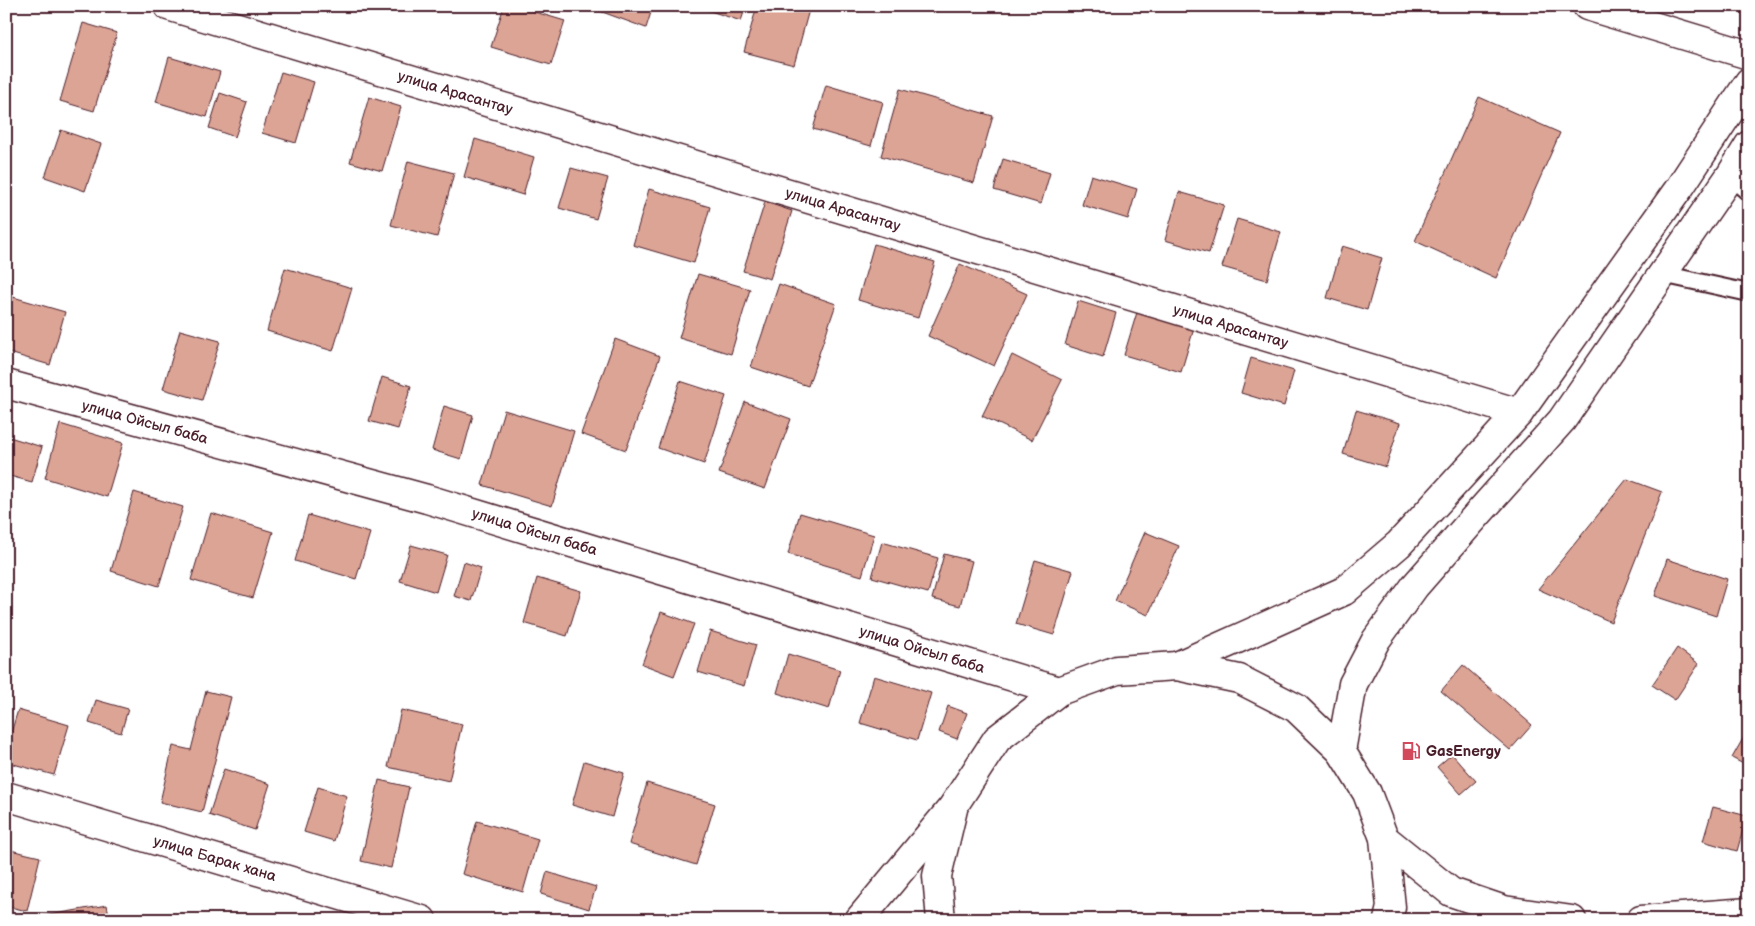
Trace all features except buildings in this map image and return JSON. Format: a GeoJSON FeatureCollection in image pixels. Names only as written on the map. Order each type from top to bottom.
{"type":"FeatureCollection","features":[{"type":"Feature","properties":{"kind":"main road","name":"улица Арасантау"},"geometry":{"type":"LineString","coordinates":[[168,6],[1519,413]]}},
{"type":"Feature","properties":{"kind":"main road"},"geometry":{"type":"LineString","coordinates":[[1587,6],[1749,55]]}},
{"type":"Feature","properties":{"kind":"main road"},"geometry":{"type":"LineString","coordinates":[[1177,666],[1344,591],[1399,544],[1519,413],[1680,187],[1749,82]]}},
{"type":"Feature","properties":{"kind":"main road"},"geometry":{"type":"LineString","coordinates":[[1341,752],[1353,684],[1376,640],[1415,586],[1562,420],[1662,274],[1739,185],[1749,145]]}},
{"type":"Feature","properties":{"kind":"main road","name":"улица Ойсыл баба"},"geometry":{"type":"LineString","coordinates":[[6,384],[426,499],[1059,691]]}},
{"type":"Feature","properties":{"kind":"main road"},"geometry":{"type":"LineString","coordinates":[[859,920],[954,805],[997,739],[1059,691],[1116,670],[1177,666],[1239,679],[1296,708],[1341,752],[1367,793],[1384,838],[1391,908],[1388,920]]}},
{"type":"Feature","properties":{"kind":"main road","name":"улица Барак хана"},"geometry":{"type":"LineString","coordinates":[[6,796],[422,920]]}},
{"type":"Feature","properties":{"kind":"main road"},"geometry":{"type":"LineString","coordinates":[[942,920],[937,876],[954,805]]}},
{"type":"Feature","properties":{"kind":"main road"},"geometry":{"type":"LineString","coordinates":[[1384,838],[1451,892],[1504,910],[1572,920]]}},
{"type":"Feature","properties":{"kind":"main road"},"geometry":{"type":"LineString","coordinates":[[1641,920],[1749,912]]}},
{"type":"Feature","properties":{"kind":"lane"},"geometry":{"type":"LineString","coordinates":[[1662,274],[1749,293]]}},
{"type":"Feature","properties":{"kind":"place","name":"GasEnergy"},"geometry":{"type":"Point","coordinates":[1411,751]}}]}
